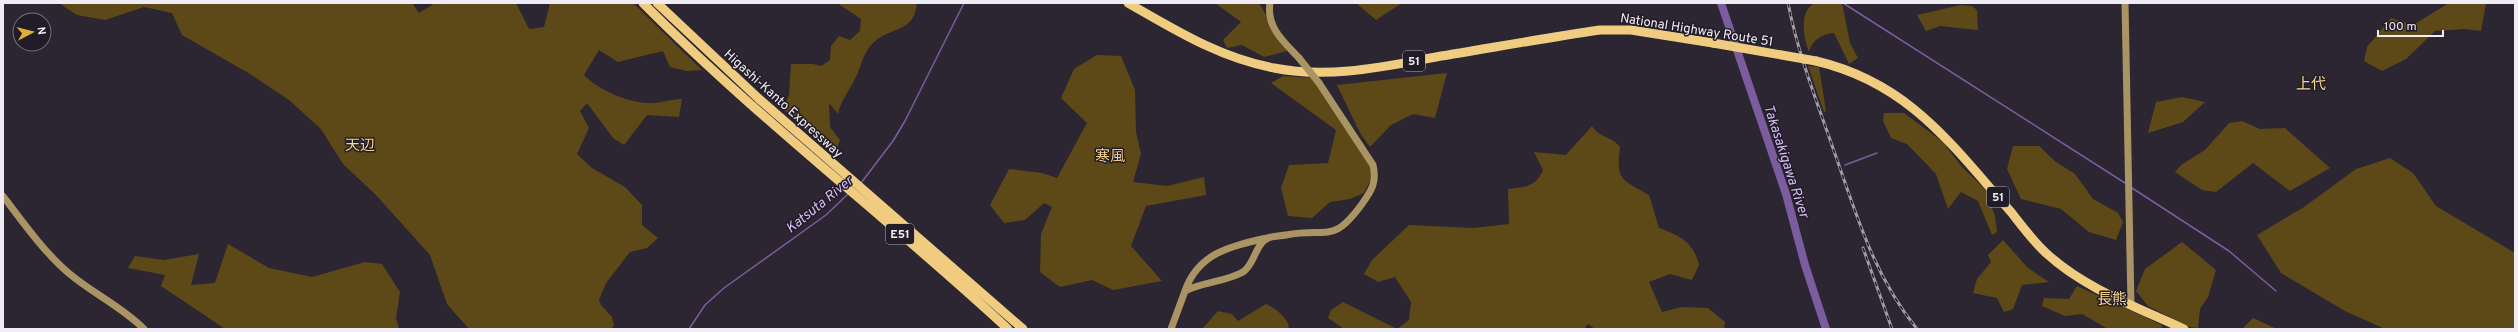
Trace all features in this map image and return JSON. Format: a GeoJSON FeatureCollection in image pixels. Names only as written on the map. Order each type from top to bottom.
{"type":"FeatureCollection","features":[{"type":"Feature","properties":{"kind":"highway","name":"Higashi-Kanto Expressway"},"geometry":{"type":"LineString","coordinates":[[643,3],[702,61],[1008,329]]}},
{"type":"Feature","properties":{"kind":"highway","name":"Higashi-Kanto Expressway"},"geometry":{"type":"LineString","coordinates":[[657,3],[730,73],[1023,329]]}},
{"type":"Feature","properties":{"kind":"highway","name":"National Highway Route 51"},"geometry":{"type":"LineString","coordinates":[[1128,3],[1192,40],[1222,53],[1260,65],[1297,71],[1355,72],[1600,30],[1631,30],[1816,61],[1845,68],[1883,86],[1912,106],[1946,138],[2045,252],[2074,276],[2131,305],[2184,329]]}},
{"type":"Feature","properties":{"kind":"street"},"geometry":{"type":"LineString","coordinates":[[1170,329],[1184,291],[1199,266],[1213,254],[1231,246],[1267,238],[1304,232],[1326,233],[1339,230],[1351,219],[1372,191],[1374,183],[1373,165],[1319,84],[1274,28],[1270,19],[1270,3]]}},
{"type":"Feature","properties":{"kind":"street"},"geometry":{"type":"LineString","coordinates":[[2125,3],[2131,305]]}},
{"type":"Feature","properties":{"kind":"street"},"geometry":{"type":"LineString","coordinates":[[3,196],[17,215],[70,275],[122,309],[144,329]]}},
{"type":"Feature","properties":{"kind":"street"},"geometry":{"type":"LineString","coordinates":[[1184,291],[1242,272],[1252,263],[1261,245],[1267,238]]}},
{"type":"Feature","properties":{"kind":"shaded area"},"geometry":{"type":"Polygon","coordinates":[[[59,3],[412,3],[419,13],[435,3],[516,3],[529,29],[544,27],[550,3],[633,3],[702,70],[686,71],[670,67],[663,51],[618,62],[599,50],[584,75],[605,90],[631,101],[652,103],[682,99],[679,117],[647,115],[624,145],[613,138],[587,103],[580,111],[589,128],[577,154],[592,168],[625,187],[642,205],[642,225],[658,238],[647,248],[630,252],[606,283],[599,300],[601,305],[612,317],[614,326],[611,329],[469,329],[447,304],[430,255],[376,195],[343,164],[321,129],[289,100],[250,74],[182,35],[172,13],[144,7],[105,20],[77,15],[59,3]]]}},
{"type":"Feature","properties":{"kind":"shaded area"},"geometry":{"type":"Polygon","coordinates":[[[837,3],[917,3],[915,13],[906,25],[880,38],[869,47],[838,114],[829,103],[830,127],[840,140],[835,155],[783,109],[789,95],[791,64],[813,64],[821,66],[830,60],[831,46],[839,36],[850,40],[860,31],[861,19],[837,3]]]}},
{"type":"Feature","properties":{"kind":"shaded area"},"geometry":{"type":"Polygon","coordinates":[[[1215,3],[1259,3],[1287,51],[1264,57],[1242,45],[1227,48],[1223,40],[1241,22],[1215,3]]]}},
{"type":"Feature","properties":{"kind":"shaded area"},"geometry":{"type":"Polygon","coordinates":[[[1356,3],[1402,3],[1376,20],[1356,3]]]}},
{"type":"Feature","properties":{"kind":"shaded area"},"geometry":{"type":"Polygon","coordinates":[[[1814,3],[1842,3],[1850,43],[1858,58],[1849,64],[1834,33],[1818,38],[1812,44],[1809,52],[1805,40],[1804,20],[1806,13],[1814,3]]]}},
{"type":"Feature","properties":{"kind":"shaded area"},"geometry":{"type":"Polygon","coordinates":[[[2449,3],[2486,3],[2481,31],[2464,29],[2435,31],[2406,59],[2382,71],[2364,61],[2367,47],[2391,18],[2413,25],[2449,3]]]}},
{"type":"Feature","properties":{"kind":"shaded area"},"geometry":{"type":"Polygon","coordinates":[[[1961,5],[1972,6],[1977,10],[1978,30],[1940,26],[1926,31],[1917,15],[1961,5]]]}},
{"type":"Feature","properties":{"kind":"shaded area"},"geometry":{"type":"Polygon","coordinates":[[[1097,55],[1121,56],[1135,90],[1136,132],[1141,154],[1133,182],[1167,186],[1204,177],[1206,195],[1146,206],[1131,246],[1162,281],[1113,290],[1092,280],[1060,287],[1040,272],[1041,234],[1052,207],[1044,203],[1025,220],[1004,223],[990,205],[1009,169],[1042,173],[1057,178],[1087,123],[1061,98],[1074,69],[1097,55]]]}},
{"type":"Feature","properties":{"kind":"shaded area"},"geometry":{"type":"Polygon","coordinates":[[[1808,66],[1819,67],[1826,111],[1824,112],[1808,66]]]}},
{"type":"Feature","properties":{"kind":"shaded area"},"geometry":{"type":"Polygon","coordinates":[[[1447,73],[1435,118],[1413,114],[1391,125],[1370,147],[1360,133],[1337,85],[1447,73]]]}},
{"type":"Feature","properties":{"kind":"shaded area"},"geometry":{"type":"Polygon","coordinates":[[[1283,76],[1315,78],[1375,171],[1364,193],[1350,199],[1330,202],[1312,218],[1288,216],[1281,188],[1289,165],[1328,163],[1336,130],[1271,83],[1283,76]]]}},
{"type":"Feature","properties":{"kind":"shaded area"},"geometry":{"type":"Polygon","coordinates":[[[2182,97],[2205,102],[2183,122],[2148,133],[2156,102],[2182,97]]]}},
{"type":"Feature","properties":{"kind":"shaded area"},"geometry":{"type":"Polygon","coordinates":[[[1884,113],[1904,113],[1943,142],[1962,167],[1985,189],[1995,216],[1997,232],[1992,235],[1978,201],[1961,192],[1948,209],[1936,174],[1907,144],[1891,138],[1883,121],[1884,113]]]}},
{"type":"Feature","properties":{"kind":"shaded area"},"geometry":{"type":"Polygon","coordinates":[[[2242,121],[2260,129],[2285,128],[2330,168],[2290,191],[2253,163],[2216,192],[2202,190],[2175,172],[2181,165],[2205,150],[2229,123],[2242,121]]]}},
{"type":"Feature","properties":{"kind":"shaded area"},"geometry":{"type":"Polygon","coordinates":[[[1592,126],[1598,133],[1617,143],[1620,147],[1619,167],[1622,178],[1632,186],[1649,195],[1659,228],[1685,240],[1693,250],[1696,257],[1699,265],[1692,280],[1670,274],[1649,282],[1662,312],[1681,307],[1708,308],[1725,322],[1724,329],[1595,329],[1588,324],[1584,329],[1397,329],[1409,320],[1411,302],[1395,277],[1378,282],[1364,274],[1372,260],[1409,225],[1473,228],[1509,224],[1508,189],[1525,187],[1533,183],[1537,180],[1543,170],[1534,152],[1566,155],[1592,126]]]}},
{"type":"Feature","properties":{"kind":"shaded area"},"geometry":{"type":"Polygon","coordinates":[[[2013,146],[2039,146],[2056,162],[2075,174],[2093,199],[2118,213],[2123,222],[2116,240],[2089,232],[2061,209],[2021,199],[2007,169],[2013,146]]]}},
{"type":"Feature","properties":{"kind":"shaded area"},"geometry":{"type":"Polygon","coordinates":[[[2390,158],[2413,173],[2436,206],[2515,253],[2515,329],[2385,329],[2345,311],[2281,273],[2257,235],[2304,207],[2356,169],[2390,158]]]}},
{"type":"Feature","properties":{"kind":"shaded area"},"geometry":{"type":"Polygon","coordinates":[[[2003,240],[2028,268],[2049,282],[2022,285],[2013,309],[2004,312],[1997,298],[1973,293],[1977,279],[1991,262],[1988,255],[2003,240]]]}},
{"type":"Feature","properties":{"kind":"shaded area"},"geometry":{"type":"Polygon","coordinates":[[[2182,242],[2216,270],[2208,297],[2200,309],[2198,328],[2189,327],[2148,306],[2136,291],[2145,269],[2182,242]]]}},
{"type":"Feature","properties":{"kind":"shaded area"},"geometry":{"type":"Polygon","coordinates":[[[228,244],[269,268],[312,277],[365,262],[382,264],[400,292],[396,318],[399,329],[225,329],[161,286],[165,275],[128,268],[135,256],[164,260],[199,254],[191,285],[215,283],[228,244]]]}},
{"type":"Feature","properties":{"kind":"shaded area"},"geometry":{"type":"Polygon","coordinates":[[[2077,286],[2162,325],[2162,329],[2108,329],[2082,314],[2065,316],[2042,306],[2044,298],[2069,299],[2077,286]]]}},
{"type":"Feature","properties":{"kind":"shaded area"},"geometry":{"type":"Polygon","coordinates":[[[1343,302],[1397,329],[1344,329],[1328,318],[1331,310],[1343,302]]]}},
{"type":"Feature","properties":{"kind":"shaded area"},"geometry":{"type":"Polygon","coordinates":[[[1266,304],[1284,317],[1287,321],[1289,329],[1202,329],[1218,311],[1232,314],[1238,321],[1266,304]]]}},
{"type":"Feature","properties":{"kind":"shaded area"},"geometry":{"type":"Polygon","coordinates":[[[2253,318],[2277,329],[2245,329],[2244,327],[2253,318]]]}},
{"type":"Feature","properties":{"kind":"waterway","name":"Katsuta River"},"geometry":{"type":"LineString","coordinates":[[861,183],[893,141],[905,121],[964,3]]}},
{"type":"Feature","properties":{"kind":"waterway","name":"Takasakigawa River"},"geometry":{"type":"LineString","coordinates":[[1721,3],[1786,194],[1805,265],[1826,329]]}},
{"type":"Feature","properties":{"kind":"waterway"},"geometry":{"type":"LineString","coordinates":[[1843,3],[2125,183]]}},
{"type":"Feature","properties":{"kind":"waterway"},"geometry":{"type":"LineString","coordinates":[[1845,165],[1877,153]]}},
{"type":"Feature","properties":{"kind":"waterway"},"geometry":{"type":"LineString","coordinates":[[2132,188],[2229,251],[2276,291]]}},
{"type":"Feature","properties":{"kind":"waterway","name":"Katsuta River"},"geometry":{"type":"LineString","coordinates":[[689,329],[705,305],[724,288],[826,215],[849,193]]}},
{"type":"Feature","properties":{"kind":"railway"},"geometry":{"type":"LineString","coordinates":[[1788,3],[1808,78],[1868,244],[1877,266],[1889,287],[1917,329]]}},
{"type":"Feature","properties":{"kind":"railway"},"geometry":{"type":"LineString","coordinates":[[1863,248],[1892,329]]}},
{"type":"Feature","properties":{"kind":"district","name":"上代"},"geometry":{"type":"Point","coordinates":[2311,84]}},
{"type":"Feature","properties":{"kind":"district","name":"天辺"},"geometry":{"type":"Point","coordinates":[360,145]}},
{"type":"Feature","properties":{"kind":"district","name":"寒風"},"geometry":{"type":"Point","coordinates":[1110,156]}},
{"type":"Feature","properties":{"kind":"district","name":"長熊"},"geometry":{"type":"Point","coordinates":[2112,299]}}]}
